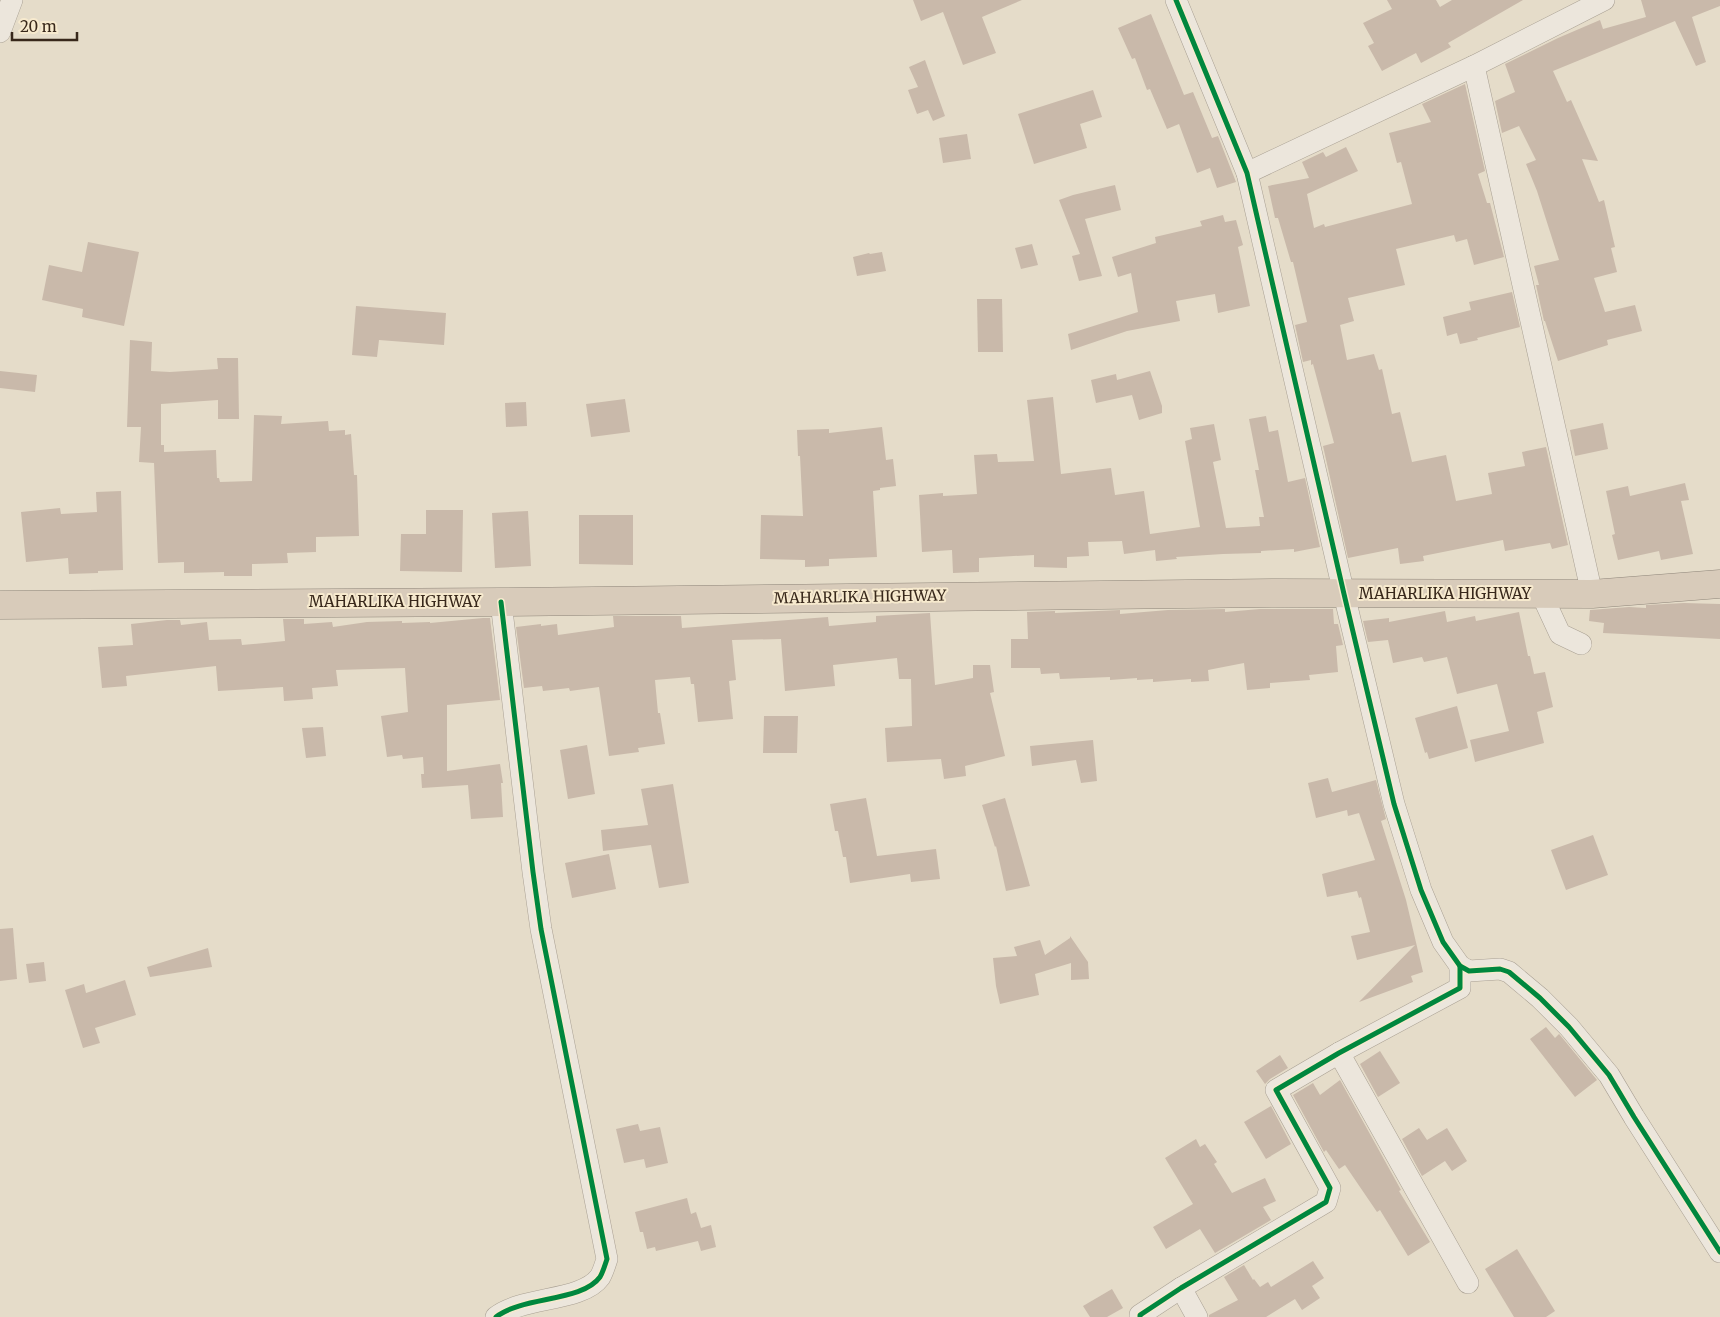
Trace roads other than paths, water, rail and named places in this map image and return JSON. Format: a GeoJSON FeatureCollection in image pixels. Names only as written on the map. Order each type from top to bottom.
{"type":"FeatureCollection","features":[{"type":"Feature","properties":{"kind":"highway","name":"MAHARLIKA HIGHWAY"},"geometry":{"type":"LineString","coordinates":[[0,604],[501,602],[1275,592],[1344,594],[1453,592],[1592,594],[1720,584]]}},
{"type":"Feature","properties":{"kind":"street"},"geometry":{"type":"LineString","coordinates":[[0,32],[12,0]]}},
{"type":"Feature","properties":{"kind":"street"},"geometry":{"type":"LineString","coordinates":[[1176,0],[1247,173],[1394,804],[1421,890],[1443,942],[1460,966],[1470,971],[1500,969],[1509,972],[1540,998],[1569,1027],[1610,1075],[1634,1118],[1720,1252]]}},
{"type":"Feature","properties":{"kind":"street"},"geometry":{"type":"LineString","coordinates":[[1247,173],[1474,66],[1604,0]]}},
{"type":"Feature","properties":{"kind":"street"},"geometry":{"type":"LineString","coordinates":[[1474,66],[1592,594]]}},
{"type":"Feature","properties":{"kind":"street"},"geometry":{"type":"LineString","coordinates":[[1541,594],[1560,634],[1581,644]]}},
{"type":"Feature","properties":{"kind":"street"},"geometry":{"type":"LineString","coordinates":[[496,1317],[526,1303],[576,1293],[600,1278],[607,1260],[541,929],[532,872],[501,602]]}},
{"type":"Feature","properties":{"kind":"street"},"geometry":{"type":"LineString","coordinates":[[1140,1317],[1140,1315],[1181,1288],[1326,1202],[1330,1188],[1276,1090],[1339,1052],[1460,988],[1460,966]]}},
{"type":"Feature","properties":{"kind":"street"},"geometry":{"type":"LineString","coordinates":[[1339,1052],[1468,1283]]}},
{"type":"Feature","properties":{"kind":"street"},"geometry":{"type":"LineString","coordinates":[[1181,1288],[1197,1317]]}}]}
